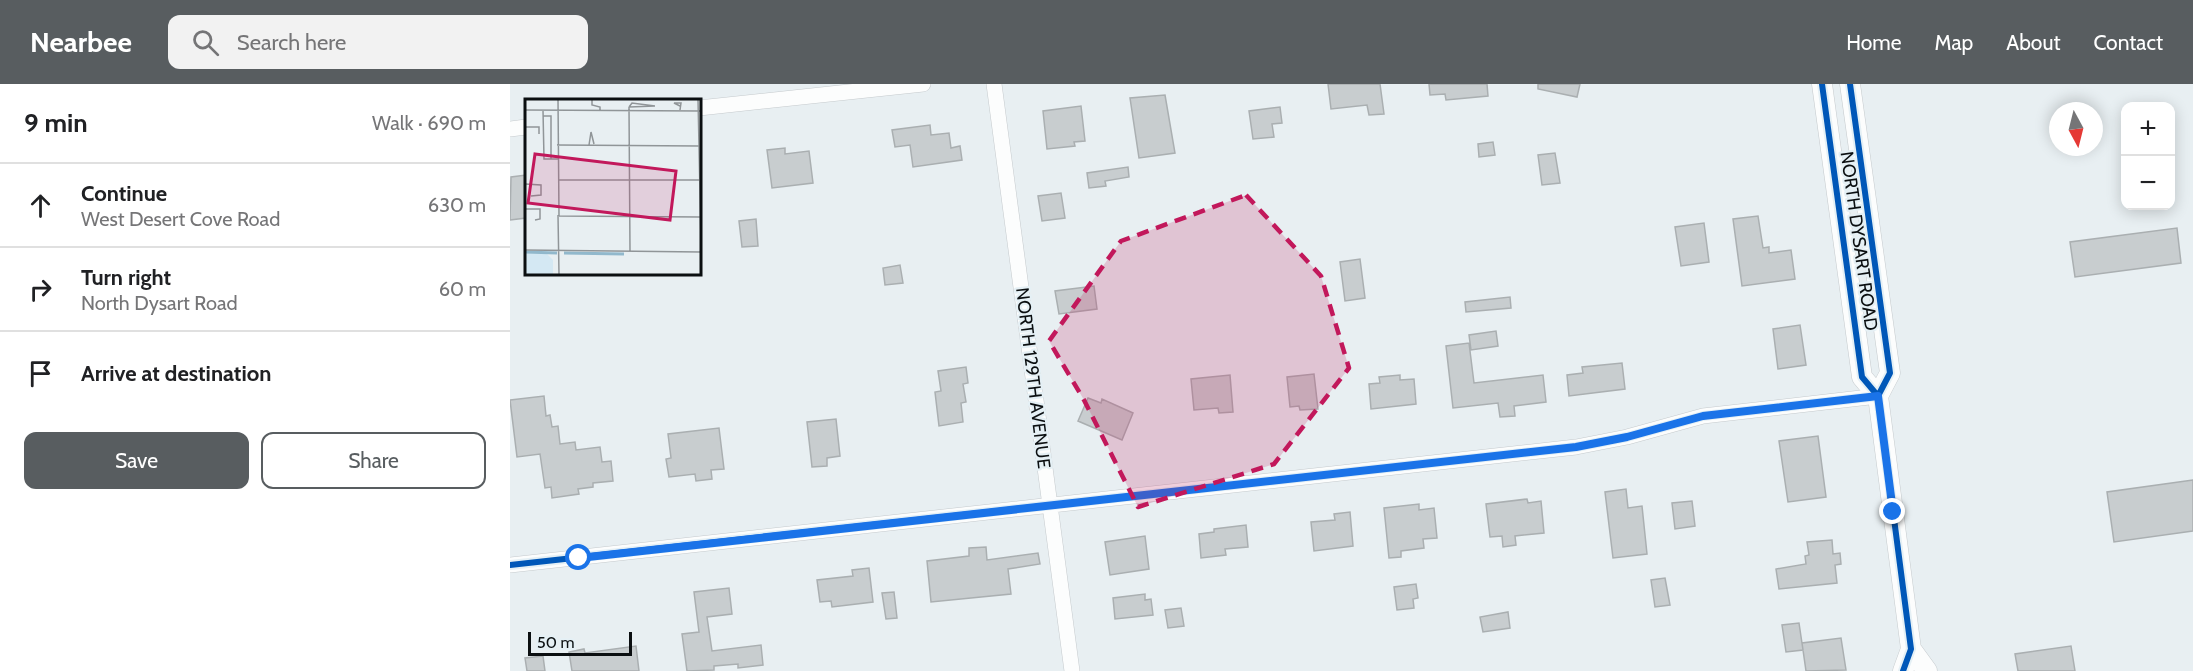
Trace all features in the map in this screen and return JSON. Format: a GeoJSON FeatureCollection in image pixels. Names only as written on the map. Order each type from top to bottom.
{"type":"FeatureCollection","features":[{"type":"Feature","properties":{"kind":"main road","name":"NORTH DYSART ROAD"},"geometry":{"type":"LineString","coordinates":[[1822,84],[1862,377],[1878,396],[1911,650],[1903,671]]}},
{"type":"Feature","properties":{"kind":"main road","name":"NORTH DYSART ROAD"},"geometry":{"type":"LineString","coordinates":[[1850,84],[1890,373],[1878,396]]}},
{"type":"Feature","properties":{"kind":"main road","name":"NORTH DYSART ROAD"},"geometry":{"type":"LineString","coordinates":[[1911,650],[1927,671]]}},
{"type":"Feature","properties":{"kind":"street"},"geometry":{"type":"LineString","coordinates":[[700,108],[923,84]]}},
{"type":"Feature","properties":{"kind":"street","name":"NORTH 129TH AVENUE"},"geometry":{"type":"LineString","coordinates":[[994,84],[1072,671]]}},
{"type":"Feature","properties":{"kind":"street"},"geometry":{"type":"LineString","coordinates":[[510,129],[525,127]]}},
{"type":"Feature","properties":{"kind":"street"},"geometry":{"type":"LineString","coordinates":[[510,565],[1576,447],[1627,437],[1703,416],[1878,396]]}},
{"type":"Feature","properties":{"kind":"highlighted area"},"geometry":{"type":"Polygon","coordinates":[[[1246,195],[1321,276],[1349,368],[1274,464],[1138,507],[1084,400],[1049,341],[1121,241],[1246,195]]]}},
{"type":"Feature","properties":{"kind":"building"},"geometry":{"type":"Polygon","coordinates":[[[1328,84],[1380,84],[1384,114],[1369,115],[1367,105],[1331,109],[1328,84]]]}},
{"type":"Feature","properties":{"kind":"building"},"geometry":{"type":"Polygon","coordinates":[[[1429,84],[1487,84],[1488,96],[1446,100],[1445,94],[1430,95],[1429,84]]]}},
{"type":"Feature","properties":{"kind":"building"},"geometry":{"type":"Polygon","coordinates":[[[1538,84],[1580,84],[1577,97],[1538,89],[1538,84]]]}},
{"type":"Feature","properties":{"kind":"building"},"geometry":{"type":"Polygon","coordinates":[[[1165,95],[1175,153],[1139,158],[1130,98],[1165,95]]]}},
{"type":"Feature","properties":{"kind":"building"},"geometry":{"type":"Polygon","coordinates":[[[1081,106],[1085,141],[1074,142],[1075,146],[1047,149],[1043,111],[1081,106]]]}},
{"type":"Feature","properties":{"kind":"building"},"geometry":{"type":"Polygon","coordinates":[[[1280,107],[1282,123],[1272,124],[1274,137],[1253,139],[1249,111],[1280,107]]]}},
{"type":"Feature","properties":{"kind":"building"},"geometry":{"type":"Polygon","coordinates":[[[930,125],[931,135],[949,133],[951,148],[960,146],[962,160],[913,167],[910,145],[895,147],[892,130],[930,125]]]}},
{"type":"Feature","properties":{"kind":"building"},"geometry":{"type":"Polygon","coordinates":[[[1493,142],[1495,155],[1479,157],[1478,144],[1493,142]]]}},
{"type":"Feature","properties":{"kind":"building"},"geometry":{"type":"Polygon","coordinates":[[[785,148],[785,154],[809,151],[813,183],[772,188],[767,150],[785,148]]]}},
{"type":"Feature","properties":{"kind":"building"},"geometry":{"type":"Polygon","coordinates":[[[1555,153],[1560,183],[1542,185],[1538,155],[1555,153]]]}},
{"type":"Feature","properties":{"kind":"building"},"geometry":{"type":"Polygon","coordinates":[[[1128,167],[1129,177],[1105,181],[1106,186],[1089,188],[1087,173],[1128,167]]]}},
{"type":"Feature","properties":{"kind":"building"},"geometry":{"type":"Polygon","coordinates":[[[525,175],[525,218],[510,220],[511,177],[525,175]]]}},
{"type":"Feature","properties":{"kind":"building"},"geometry":{"type":"Polygon","coordinates":[[[1061,193],[1065,218],[1042,221],[1038,196],[1061,193]]]}},
{"type":"Feature","properties":{"kind":"building"},"geometry":{"type":"Polygon","coordinates":[[[1758,216],[1763,248],[1769,247],[1769,253],[1791,250],[1795,279],[1742,286],[1733,219],[1758,216]]]}},
{"type":"Feature","properties":{"kind":"building"},"geometry":{"type":"Polygon","coordinates":[[[756,219],[758,246],[742,247],[739,221],[756,219]]]}},
{"type":"Feature","properties":{"kind":"building"},"geometry":{"type":"Polygon","coordinates":[[[1704,223],[1709,262],[1681,266],[1675,227],[1704,223]]]}},
{"type":"Feature","properties":{"kind":"building"},"geometry":{"type":"Polygon","coordinates":[[[2177,228],[2181,263],[2075,277],[2070,242],[2177,228]]]}},
{"type":"Feature","properties":{"kind":"building"},"geometry":{"type":"Polygon","coordinates":[[[1360,259],[1365,298],[1345,301],[1340,262],[1360,259]]]}},
{"type":"Feature","properties":{"kind":"building"},"geometry":{"type":"Polygon","coordinates":[[[900,265],[903,283],[885,285],[883,268],[900,265]]]}},
{"type":"Feature","properties":{"kind":"building"},"geometry":{"type":"Polygon","coordinates":[[[1094,286],[1097,309],[1059,314],[1055,291],[1094,286]]]}},
{"type":"Feature","properties":{"kind":"building"},"geometry":{"type":"Polygon","coordinates":[[[1510,297],[1511,308],[1466,312],[1465,302],[1510,297]]]}},
{"type":"Feature","properties":{"kind":"building"},"geometry":{"type":"Polygon","coordinates":[[[1800,325],[1806,365],[1778,369],[1773,329],[1800,325]]]}},
{"type":"Feature","properties":{"kind":"building"},"geometry":{"type":"Polygon","coordinates":[[[1496,331],[1498,346],[1471,350],[1469,335],[1496,331]]]}},
{"type":"Feature","properties":{"kind":"building"},"geometry":{"type":"Polygon","coordinates":[[[1469,343],[1474,383],[1543,375],[1546,402],[1514,406],[1515,416],[1500,417],[1498,403],[1453,408],[1446,346],[1469,343]]]}},
{"type":"Feature","properties":{"kind":"building"},"geometry":{"type":"Polygon","coordinates":[[[1622,363],[1625,389],[1569,396],[1567,375],[1583,373],[1582,367],[1622,363]]]}},
{"type":"Feature","properties":{"kind":"building"},"geometry":{"type":"Polygon","coordinates":[[[966,367],[968,383],[963,384],[966,402],[961,403],[963,422],[939,426],[935,392],[941,391],[938,371],[966,367]]]}},
{"type":"Feature","properties":{"kind":"building"},"geometry":{"type":"Polygon","coordinates":[[[1314,374],[1318,409],[1300,410],[1299,406],[1290,407],[1287,377],[1314,374]]]}},
{"type":"Feature","properties":{"kind":"building"},"geometry":{"type":"Polygon","coordinates":[[[1230,375],[1233,412],[1219,413],[1218,408],[1194,410],[1191,379],[1230,375]]]}},
{"type":"Feature","properties":{"kind":"building"},"geometry":{"type":"Polygon","coordinates":[[[1400,375],[1400,380],[1414,379],[1416,404],[1371,409],[1369,384],[1380,383],[1379,377],[1400,375]]]}},
{"type":"Feature","properties":{"kind":"building"},"geometry":{"type":"Polygon","coordinates":[[[544,396],[546,416],[550,415],[552,427],[558,426],[560,444],[575,442],[576,450],[600,447],[602,462],[611,461],[613,481],[593,483],[593,487],[578,489],[579,494],[552,498],[551,487],[545,488],[540,454],[517,457],[510,400],[544,396]]]}},
{"type":"Feature","properties":{"kind":"building"},"geometry":{"type":"Polygon","coordinates":[[[1088,398],[1101,403],[1102,399],[1133,413],[1122,440],[1078,421],[1088,398]]]}},
{"type":"Feature","properties":{"kind":"building"},"geometry":{"type":"Polygon","coordinates":[[[836,419],[840,456],[827,458],[827,466],[812,467],[807,422],[836,419]]]}},
{"type":"Feature","properties":{"kind":"building"},"geometry":{"type":"Polygon","coordinates":[[[719,428],[724,469],[711,470],[712,479],[696,481],[695,474],[669,477],[666,459],[671,458],[668,434],[719,428]]]}},
{"type":"Feature","properties":{"kind":"building"},"geometry":{"type":"Polygon","coordinates":[[[1818,436],[1826,497],[1788,502],[1779,441],[1818,436]]]}},
{"type":"Feature","properties":{"kind":"building"},"geometry":{"type":"Polygon","coordinates":[[[2193,480],[2193,531],[2114,542],[2107,492],[2193,480]]]}},
{"type":"Feature","properties":{"kind":"building"},"geometry":{"type":"Polygon","coordinates":[[[1626,489],[1628,508],[1642,506],[1647,554],[1613,558],[1605,492],[1626,489]]]}},
{"type":"Feature","properties":{"kind":"building"},"geometry":{"type":"Polygon","coordinates":[[[1527,499],[1528,503],[1541,501],[1544,533],[1515,536],[1516,545],[1503,547],[1502,536],[1490,537],[1486,504],[1527,499]]]}},
{"type":"Feature","properties":{"kind":"building"},"geometry":{"type":"Polygon","coordinates":[[[1692,501],[1695,526],[1675,529],[1672,503],[1692,501]]]}},
{"type":"Feature","properties":{"kind":"building"},"geometry":{"type":"Polygon","coordinates":[[[1419,504],[1419,510],[1434,508],[1437,538],[1423,539],[1424,548],[1401,551],[1401,557],[1389,558],[1384,508],[1419,504]]]}},
{"type":"Feature","properties":{"kind":"building"},"geometry":{"type":"Polygon","coordinates":[[[1350,512],[1353,546],[1314,551],[1311,522],[1335,520],[1334,514],[1350,512]]]}},
{"type":"Feature","properties":{"kind":"building"},"geometry":{"type":"Polygon","coordinates":[[[1246,525],[1248,547],[1225,549],[1226,555],[1201,558],[1199,534],[1214,532],[1214,529],[1246,525]]]}},
{"type":"Feature","properties":{"kind":"building"},"geometry":{"type":"Polygon","coordinates":[[[1145,536],[1149,569],[1110,575],[1105,542],[1145,536]]]}},
{"type":"Feature","properties":{"kind":"building"},"geometry":{"type":"Polygon","coordinates":[[[1832,540],[1833,554],[1840,553],[1841,564],[1835,565],[1837,583],[1779,589],[1776,569],[1806,564],[1805,556],[1809,555],[1807,542],[1832,540]]]}},
{"type":"Feature","properties":{"kind":"building"},"geometry":{"type":"Polygon","coordinates":[[[986,547],[987,560],[1038,553],[1040,564],[1008,569],[1011,594],[931,602],[927,561],[969,556],[969,548],[986,547]]]}},
{"type":"Feature","properties":{"kind":"building"},"geometry":{"type":"Polygon","coordinates":[[[869,568],[873,602],[832,607],[831,601],[820,602],[817,580],[853,576],[852,570],[869,568]]]}},
{"type":"Feature","properties":{"kind":"building"},"geometry":{"type":"Polygon","coordinates":[[[1665,578],[1670,605],[1655,607],[1651,580],[1665,578]]]}},
{"type":"Feature","properties":{"kind":"building"},"geometry":{"type":"Polygon","coordinates":[[[1416,584],[1418,598],[1413,599],[1414,608],[1397,610],[1394,587],[1416,584]]]}},
{"type":"Feature","properties":{"kind":"building"},"geometry":{"type":"Polygon","coordinates":[[[729,588],[732,614],[707,617],[712,651],[761,645],[763,665],[738,668],[738,664],[714,666],[714,670],[687,671],[682,634],[699,632],[694,592],[729,588]]]}},
{"type":"Feature","properties":{"kind":"building"},"geometry":{"type":"Polygon","coordinates":[[[894,592],[897,618],[886,619],[882,593],[894,592]]]}},
{"type":"Feature","properties":{"kind":"building"},"geometry":{"type":"Polygon","coordinates":[[[1145,594],[1145,600],[1151,599],[1153,615],[1115,619],[1113,598],[1145,594]]]}},
{"type":"Feature","properties":{"kind":"building"},"geometry":{"type":"Polygon","coordinates":[[[1181,608],[1184,626],[1168,628],[1165,610],[1181,608]]]}},
{"type":"Feature","properties":{"kind":"building"},"geometry":{"type":"Polygon","coordinates":[[[1508,612],[1510,628],[1483,632],[1480,617],[1508,612]]]}},
{"type":"Feature","properties":{"kind":"building"},"geometry":{"type":"Polygon","coordinates":[[[1799,623],[1803,650],[1786,652],[1782,625],[1799,623]]]}},
{"type":"Feature","properties":{"kind":"building"},"geometry":{"type":"Polygon","coordinates":[[[1841,638],[1846,670],[1806,671],[1802,643],[1841,638]]]}},
{"type":"Feature","properties":{"kind":"building"},"geometry":{"type":"Polygon","coordinates":[[[636,646],[639,671],[572,671],[569,652],[584,649],[585,653],[636,646]]]}},
{"type":"Feature","properties":{"kind":"building"},"geometry":{"type":"Polygon","coordinates":[[[2071,646],[2075,671],[2018,671],[2015,654],[2071,646]]]}},
{"type":"Feature","properties":{"kind":"building"},"geometry":{"type":"Polygon","coordinates":[[[543,656],[545,671],[527,671],[525,658],[543,656]]]}},
{"type":"Feature","properties":{"kind":"cycle path"},"geometry":{"type":"LineString","coordinates":[[1822,84],[1862,377],[1878,396],[1911,649],[1903,671]]}},
{"type":"Feature","properties":{"kind":"cycle path"},"geometry":{"type":"LineString","coordinates":[[1850,84],[1890,373],[1878,396]]}},
{"type":"Feature","properties":{"kind":"cycle path"},"geometry":{"type":"LineString","coordinates":[[510,565],[1576,447],[1627,437],[1703,416],[1878,396]]}},
{"type":"Feature","properties":{"kind":"route"},"geometry":{"type":"LineString","coordinates":[[579,558],[1576,447],[1627,437],[1703,416],[1878,396],[1893,512]]}}]}
